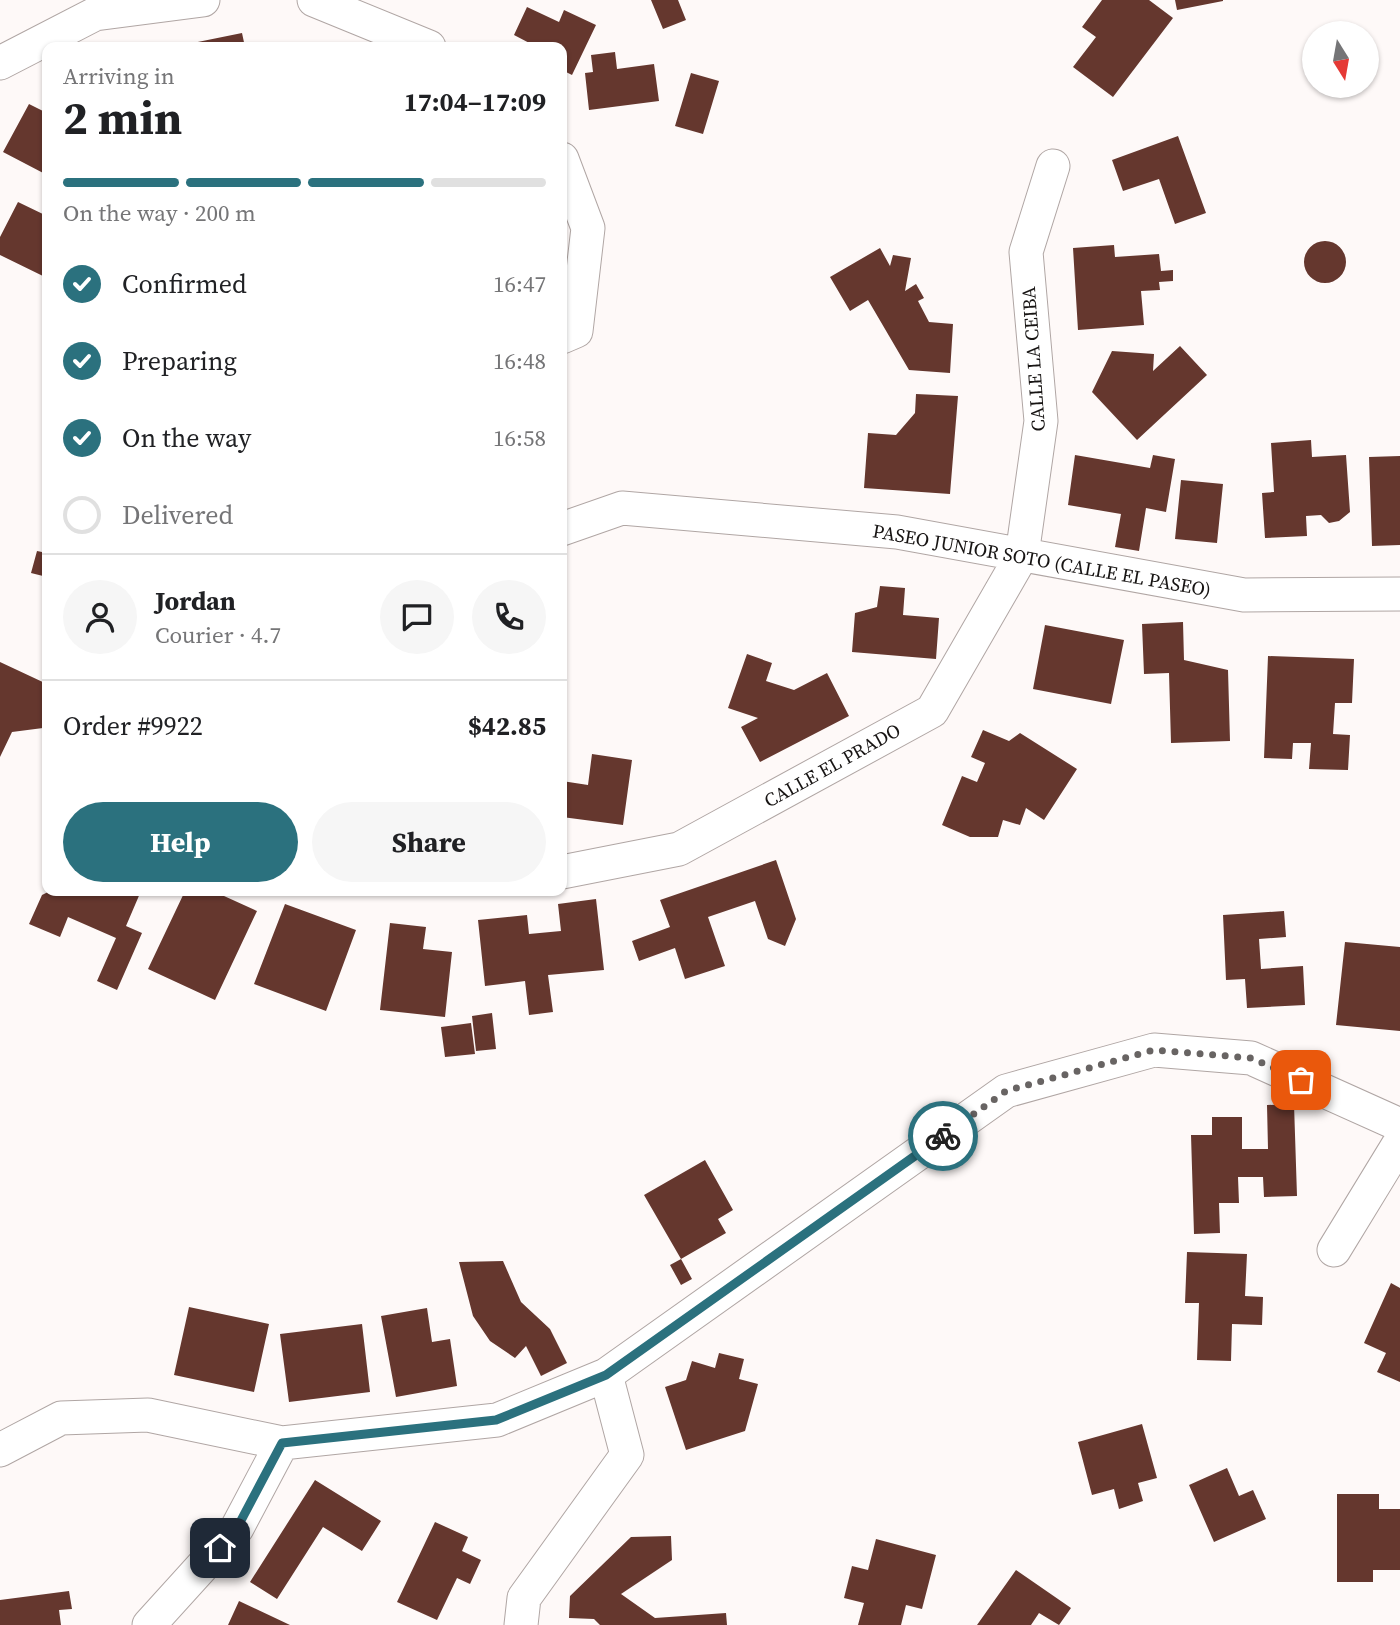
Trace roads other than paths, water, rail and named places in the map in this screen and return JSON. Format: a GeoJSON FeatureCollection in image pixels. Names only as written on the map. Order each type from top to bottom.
{"type":"FeatureCollection","features":[{"type":"Feature","properties":{"kind":"street"},"geometry":{"type":"LineString","coordinates":[[0,63],[95,14],[203,0]]}},
{"type":"Feature","properties":{"kind":"street"},"geometry":{"type":"LineString","coordinates":[[314,0],[417,42]]}},
{"type":"Feature","properties":{"kind":"street","name":"CALLE LA CEIBA"},"geometry":{"type":"LineString","coordinates":[[1023,555],[1041,421],[1026,252],[1053,166]]}},
{"type":"Feature","properties":{"kind":"street"},"geometry":{"type":"LineString","coordinates":[[567,172],[588,228],[576,331],[567,335]]}},
{"type":"Feature","properties":{"kind":"street","name":"PASEO JUNIOR SOTO (CALLE EL PASEO)"},"geometry":{"type":"LineString","coordinates":[[567,527],[622,508],[897,533],[1244,595],[1400,594]]}},
{"type":"Feature","properties":{"kind":"street","name":"CALLE EL PRADO"},"geometry":{"type":"LineString","coordinates":[[567,871],[679,849],[932,711],[1023,555]]}},
{"type":"Feature","properties":{"kind":"street"},"geometry":{"type":"LineString","coordinates":[[0,1450],[61,1418],[148,1415],[282,1443],[496,1420],[606,1375],[1006,1091],[1154,1050],[1251,1058],[1400,1125]]}},
{"type":"Feature","properties":{"kind":"street"},"geometry":{"type":"LineString","coordinates":[[1334,1250],[1400,1142]]}},
{"type":"Feature","properties":{"kind":"street"},"geometry":{"type":"LineString","coordinates":[[521,1625],[524,1598],[627,1455],[606,1375]]}},
{"type":"Feature","properties":{"kind":"street"},"geometry":{"type":"LineString","coordinates":[[149,1625],[237,1528],[282,1443]]}}]}
